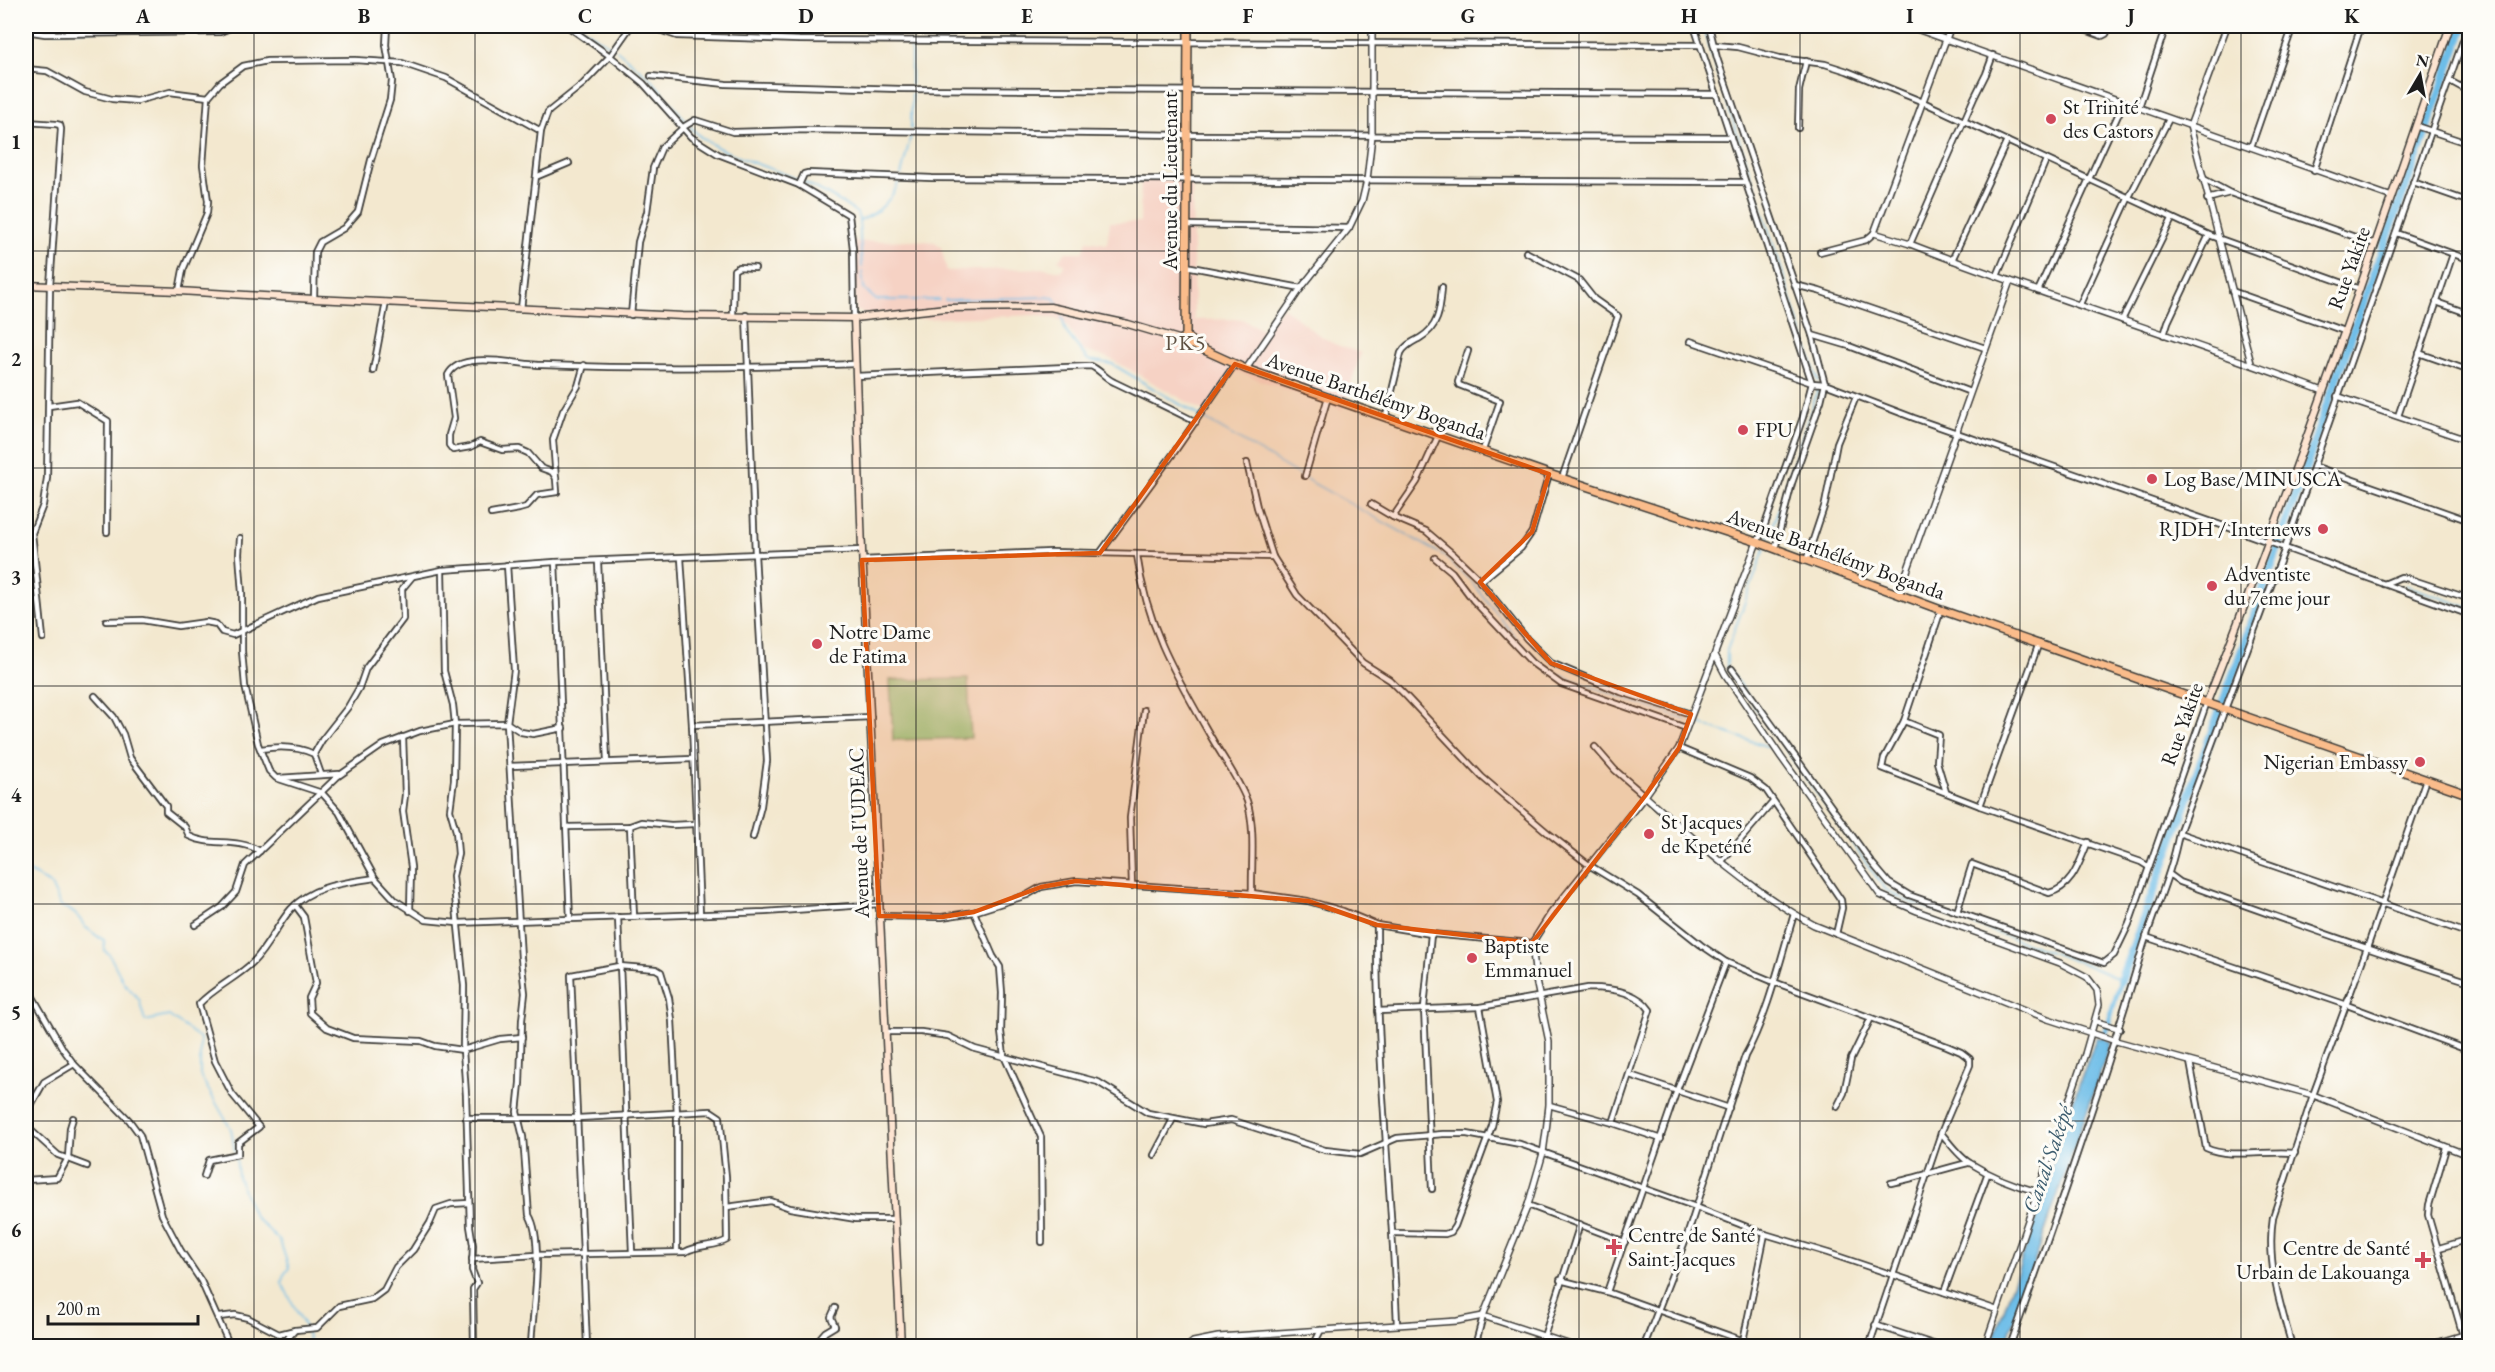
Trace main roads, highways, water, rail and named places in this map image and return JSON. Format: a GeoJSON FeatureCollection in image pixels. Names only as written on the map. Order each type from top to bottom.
{"type":"FeatureCollection","features":[{"type":"Feature","properties":{"kind":"main road","name":"Avenue du Lieutenant"},"geometry":{"type":"LineString","coordinates":[[1184,338],[1188,26]]}},
{"type":"Feature","properties":{"kind":"main road","name":"Rue Yakite"},"geometry":{"type":"LineString","coordinates":[[2210,703],[2376,244],[2450,26]]}},
{"type":"Feature","properties":{"kind":"main road"},"geometry":{"type":"LineString","coordinates":[[26,285],[631,315],[854,318],[946,308],[1050,307],[1184,338]]}},
{"type":"Feature","properties":{"kind":"main road","name":"Avenue de I'UDEAC"},"geometry":{"type":"LineString","coordinates":[[854,318],[862,560],[902,1347]]}},
{"type":"Feature","properties":{"kind":"main road","name":"Avenue Barthélémy Boganda"},"geometry":{"type":"LineString","coordinates":[[1184,338],[1191,339],[1191,344],[1246,369],[1549,474],[1759,543],[1941,610],[2469,795]]}},
{"type":"Feature","properties":{"kind":"water"},"geometry":{"type":"Polygon","coordinates":[[[2096,1038],[2111,1042],[2005,1346],[1991,1346],[2040,1208],[2058,1142],[2096,1038]]]}},
{"type":"Feature","properties":{"kind":"waterway"},"geometry":{"type":"LineString","coordinates":[[26,26],[50,31],[219,26]]}},
{"type":"Feature","properties":{"kind":"waterway"},"geometry":{"type":"LineString","coordinates":[[579,26],[613,48]]}},
{"type":"Feature","properties":{"kind":"waterway"},"geometry":{"type":"LineString","coordinates":[[911,36],[912,26]]}},
{"type":"Feature","properties":{"kind":"waterway"},"geometry":{"type":"LineString","coordinates":[[1702,26],[1818,381]]}},
{"type":"Feature","properties":{"kind":"waterway"},"geometry":{"type":"LineString","coordinates":[[2121,980],[2238,662],[2352,334],[2464,26]]}},
{"type":"Feature","properties":{"kind":"waterway"},"geometry":{"type":"LineString","coordinates":[[911,44],[911,85]]}},
{"type":"Feature","properties":{"kind":"waterway"},"geometry":{"type":"LineString","coordinates":[[617,50],[652,80],[687,122]]}},
{"type":"Feature","properties":{"kind":"waterway"},"geometry":{"type":"LineString","coordinates":[[911,129],[912,93]]}},
{"type":"Feature","properties":{"kind":"waterway"},"geometry":{"type":"LineString","coordinates":[[690,126],[698,135],[722,150],[809,184],[857,213],[862,267]]}},
{"type":"Feature","properties":{"kind":"waterway"},"geometry":{"type":"LineString","coordinates":[[901,175],[911,135]]}},
{"type":"Feature","properties":{"kind":"waterway"},"geometry":{"type":"LineString","coordinates":[[859,220],[878,210],[893,194],[899,181]]}},
{"type":"Feature","properties":{"kind":"waterway"},"geometry":{"type":"LineString","coordinates":[[862,272],[864,289],[876,300],[939,300]]}},
{"type":"Feature","properties":{"kind":"waterway"},"geometry":{"type":"LineString","coordinates":[[945,300],[1046,297],[1054,298],[1057,304]]}},
{"type":"Feature","properties":{"kind":"waterway"},"geometry":{"type":"LineString","coordinates":[[1062,317],[1066,332],[1088,360],[1112,364],[1311,482],[1443,555],[1471,581],[1520,643],[1550,672],[1686,720]]}},
{"type":"Feature","properties":{"kind":"waterway"},"geometry":{"type":"LineString","coordinates":[[1767,543],[1819,386]]}},
{"type":"Feature","properties":{"kind":"waterway"},"geometry":{"type":"LineString","coordinates":[[1765,548],[1727,650],[1727,667],[1885,889],[1905,900],[2084,964],[2121,980]]}},
{"type":"Feature","properties":{"kind":"waterway"},"geometry":{"type":"LineString","coordinates":[[2405,585],[2470,608]]}},
{"type":"Feature","properties":{"kind":"waterway"},"geometry":{"type":"LineString","coordinates":[[1691,721],[1772,748]]}},
{"type":"Feature","properties":{"kind":"waterway"},"geometry":{"type":"LineString","coordinates":[[26,870],[51,885],[61,907],[72,912],[85,927],[104,940],[105,951],[109,954],[124,983],[139,999],[145,1021],[169,1016],[200,1038],[200,1075],[231,1129],[235,1152]]}},
{"type":"Feature","properties":{"kind":"waterway","name":"Canal Saképé"},"geometry":{"type":"LineString","coordinates":[[2104,1039],[2121,980]]}},
{"type":"Feature","properties":{"kind":"waterway"},"geometry":{"type":"LineString","coordinates":[[236,1156],[238,1177],[254,1216],[280,1241],[289,1268],[283,1276],[282,1283],[306,1329],[310,1346]]}},
{"type":"Feature","properties":{"kind":"place","name":"St Trinité des Castors"},"geometry":{"type":"Point","coordinates":[2051,119]}},
{"type":"Feature","properties":{"kind":"place","name":"FPU"},"geometry":{"type":"Point","coordinates":[1743,430]}},
{"type":"Feature","properties":{"kind":"place","name":"Log Base/MINUSCA"},"geometry":{"type":"Point","coordinates":[2152,479]}},
{"type":"Feature","properties":{"kind":"place","name":"RJDH / Internews"},"geometry":{"type":"Point","coordinates":[2323,529]}},
{"type":"Feature","properties":{"kind":"place","name":"Adventiste du 7eme jour"},"geometry":{"type":"Point","coordinates":[2212,586]}},
{"type":"Feature","properties":{"kind":"place","name":"Notre Dame de Fatima"},"geometry":{"type":"Point","coordinates":[817,644]}},
{"type":"Feature","properties":{"kind":"place","name":"Nigerian Embassy"},"geometry":{"type":"Point","coordinates":[2420,762]}},
{"type":"Feature","properties":{"kind":"place","name":"St Jacques de Kpeténé"},"geometry":{"type":"Point","coordinates":[1649,834]}},
{"type":"Feature","properties":{"kind":"place","name":"Baptiste Emmanuel"},"geometry":{"type":"Point","coordinates":[1472,958]}},
{"type":"Feature","properties":{"kind":"place","name":"Centre de Santé Saint-Jacques"},"geometry":{"type":"Point","coordinates":[1614,1247]}},
{"type":"Feature","properties":{"kind":"place","name":"Centre de Santé Urbain de Lakouanga"},"geometry":{"type":"Point","coordinates":[2423,1260]}},
{"type":"Feature","properties":{"kind":"district","name":"PK5"},"geometry":{"type":"Point","coordinates":[1186,342]}}]}
